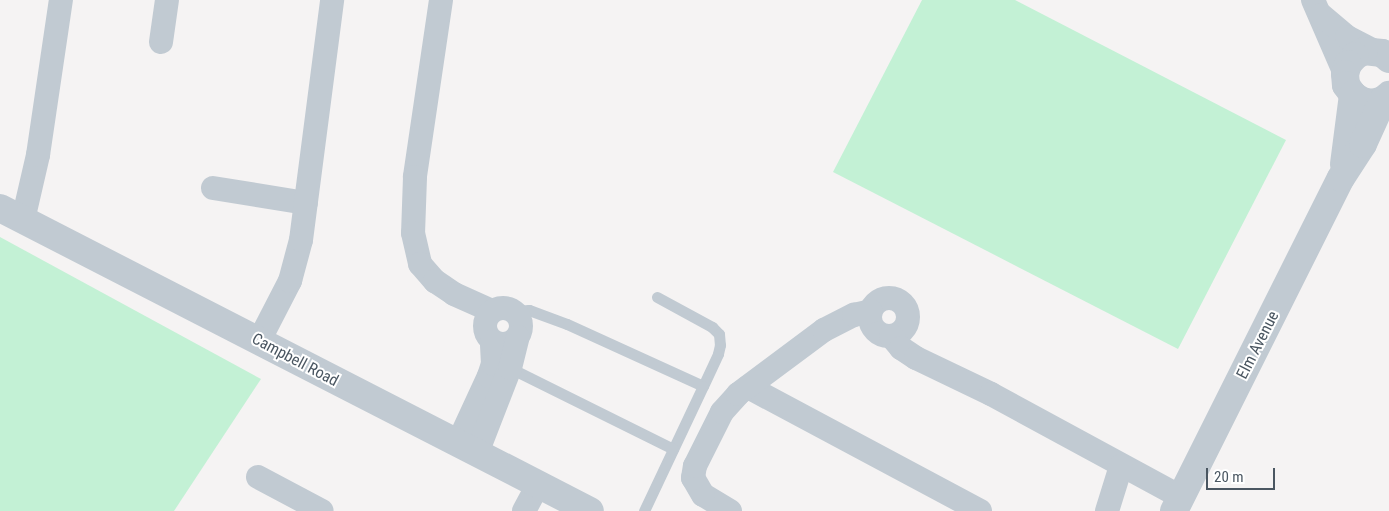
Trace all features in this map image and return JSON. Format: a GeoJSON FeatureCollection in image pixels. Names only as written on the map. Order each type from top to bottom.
{"type":"FeatureCollection","features":[{"type":"Feature","properties":{"kind":"street"},"geometry":{"type":"LineString","coordinates":[[11,214],[38,156],[61,0]]}},
{"type":"Feature","properties":{"kind":"street"},"geometry":{"type":"LineString","coordinates":[[161,42],[167,0]]}},
{"type":"Feature","properties":{"kind":"street"},"geometry":{"type":"LineString","coordinates":[[259,342],[290,281],[301,240],[332,0]]}},
{"type":"Feature","properties":{"kind":"street"},"geometry":{"type":"LineString","coordinates":[[441,0],[415,177],[413,234],[420,264],[441,286],[495,323],[506,345],[518,337],[510,368],[467,448]]}},
{"type":"Feature","properties":{"kind":"street","name":"Elm Avenue"},"geometry":{"type":"LineString","coordinates":[[1315,6],[1347,37],[1384,53]]}},
{"type":"Feature","properties":{"kind":"street","name":"Elm Avenue"},"geometry":{"type":"LineString","coordinates":[[1315,6],[1349,85],[1348,145],[1341,178]]}},
{"type":"Feature","properties":{"kind":"street"},"geometry":{"type":"LineString","coordinates":[[1384,53],[1364,51],[1355,56],[1348,64],[1349,85],[1362,101],[1372,103],[1386,97]]}},
{"type":"Feature","properties":{"kind":"street","name":"Elm Avenue"},"geometry":{"type":"LineString","coordinates":[[1178,504],[1341,178],[1363,144],[1386,97]]}},
{"type":"Feature","properties":{"kind":"street"},"geometry":{"type":"LineString","coordinates":[[213,188],[306,203]]}},
{"type":"Feature","properties":{"kind":"street","name":"Campbell Road"},"geometry":{"type":"LineString","coordinates":[[11,214],[590,511]]}},
{"type":"Feature","properties":{"kind":"street"},"geometry":{"type":"LineString","coordinates":[[891,336],[898,334],[907,322],[906,308],[901,302],[887,298],[880,300],[871,311],[870,318],[877,331],[891,336],[901,348],[916,358],[991,394],[1121,466],[1178,504]]}},
{"type":"Feature","properties":{"kind":"street"},"geometry":{"type":"LineString","coordinates":[[730,511],[703,495],[693,478],[694,466],[717,419],[730,402],[748,387],[824,330],[846,319],[871,311]]}},
{"type":"Feature","properties":{"kind":"street"},"geometry":{"type":"LineString","coordinates":[[467,448],[493,364],[495,323]]}},
{"type":"Feature","properties":{"kind":"street"},"geometry":{"type":"LineString","coordinates":[[748,387],[980,511]]}},
{"type":"Feature","properties":{"kind":"street"},"geometry":{"type":"LineString","coordinates":[[1108,511],[1121,466]]}},
{"type":"Feature","properties":{"kind":"street"},"geometry":{"type":"LineString","coordinates":[[258,477],[322,511]]}},
{"type":"Feature","properties":{"kind":"street"},"geometry":{"type":"LineString","coordinates":[[524,511],[538,484]]}},
{"type":"Feature","properties":{"kind":"lane"},"geometry":{"type":"LineString","coordinates":[[644,511],[718,354],[720,345],[719,334],[712,327],[657,297]]}},
{"type":"Feature","properties":{"kind":"lane"},"geometry":{"type":"LineString","coordinates":[[495,323],[529,310],[567,324],[703,386]]}},
{"type":"Feature","properties":{"kind":"lane"},"geometry":{"type":"LineString","coordinates":[[510,368],[673,449]]}},
{"type":"Feature","properties":{"kind":"green space"},"geometry":{"type":"Polygon","coordinates":[[[922,0],[1015,0],[1286,140],[1178,349],[833,172],[922,0]]]}},
{"type":"Feature","properties":{"kind":"green space"},"geometry":{"type":"Polygon","coordinates":[[[0,237],[261,379],[174,511],[0,511],[0,237]]]}}]}
